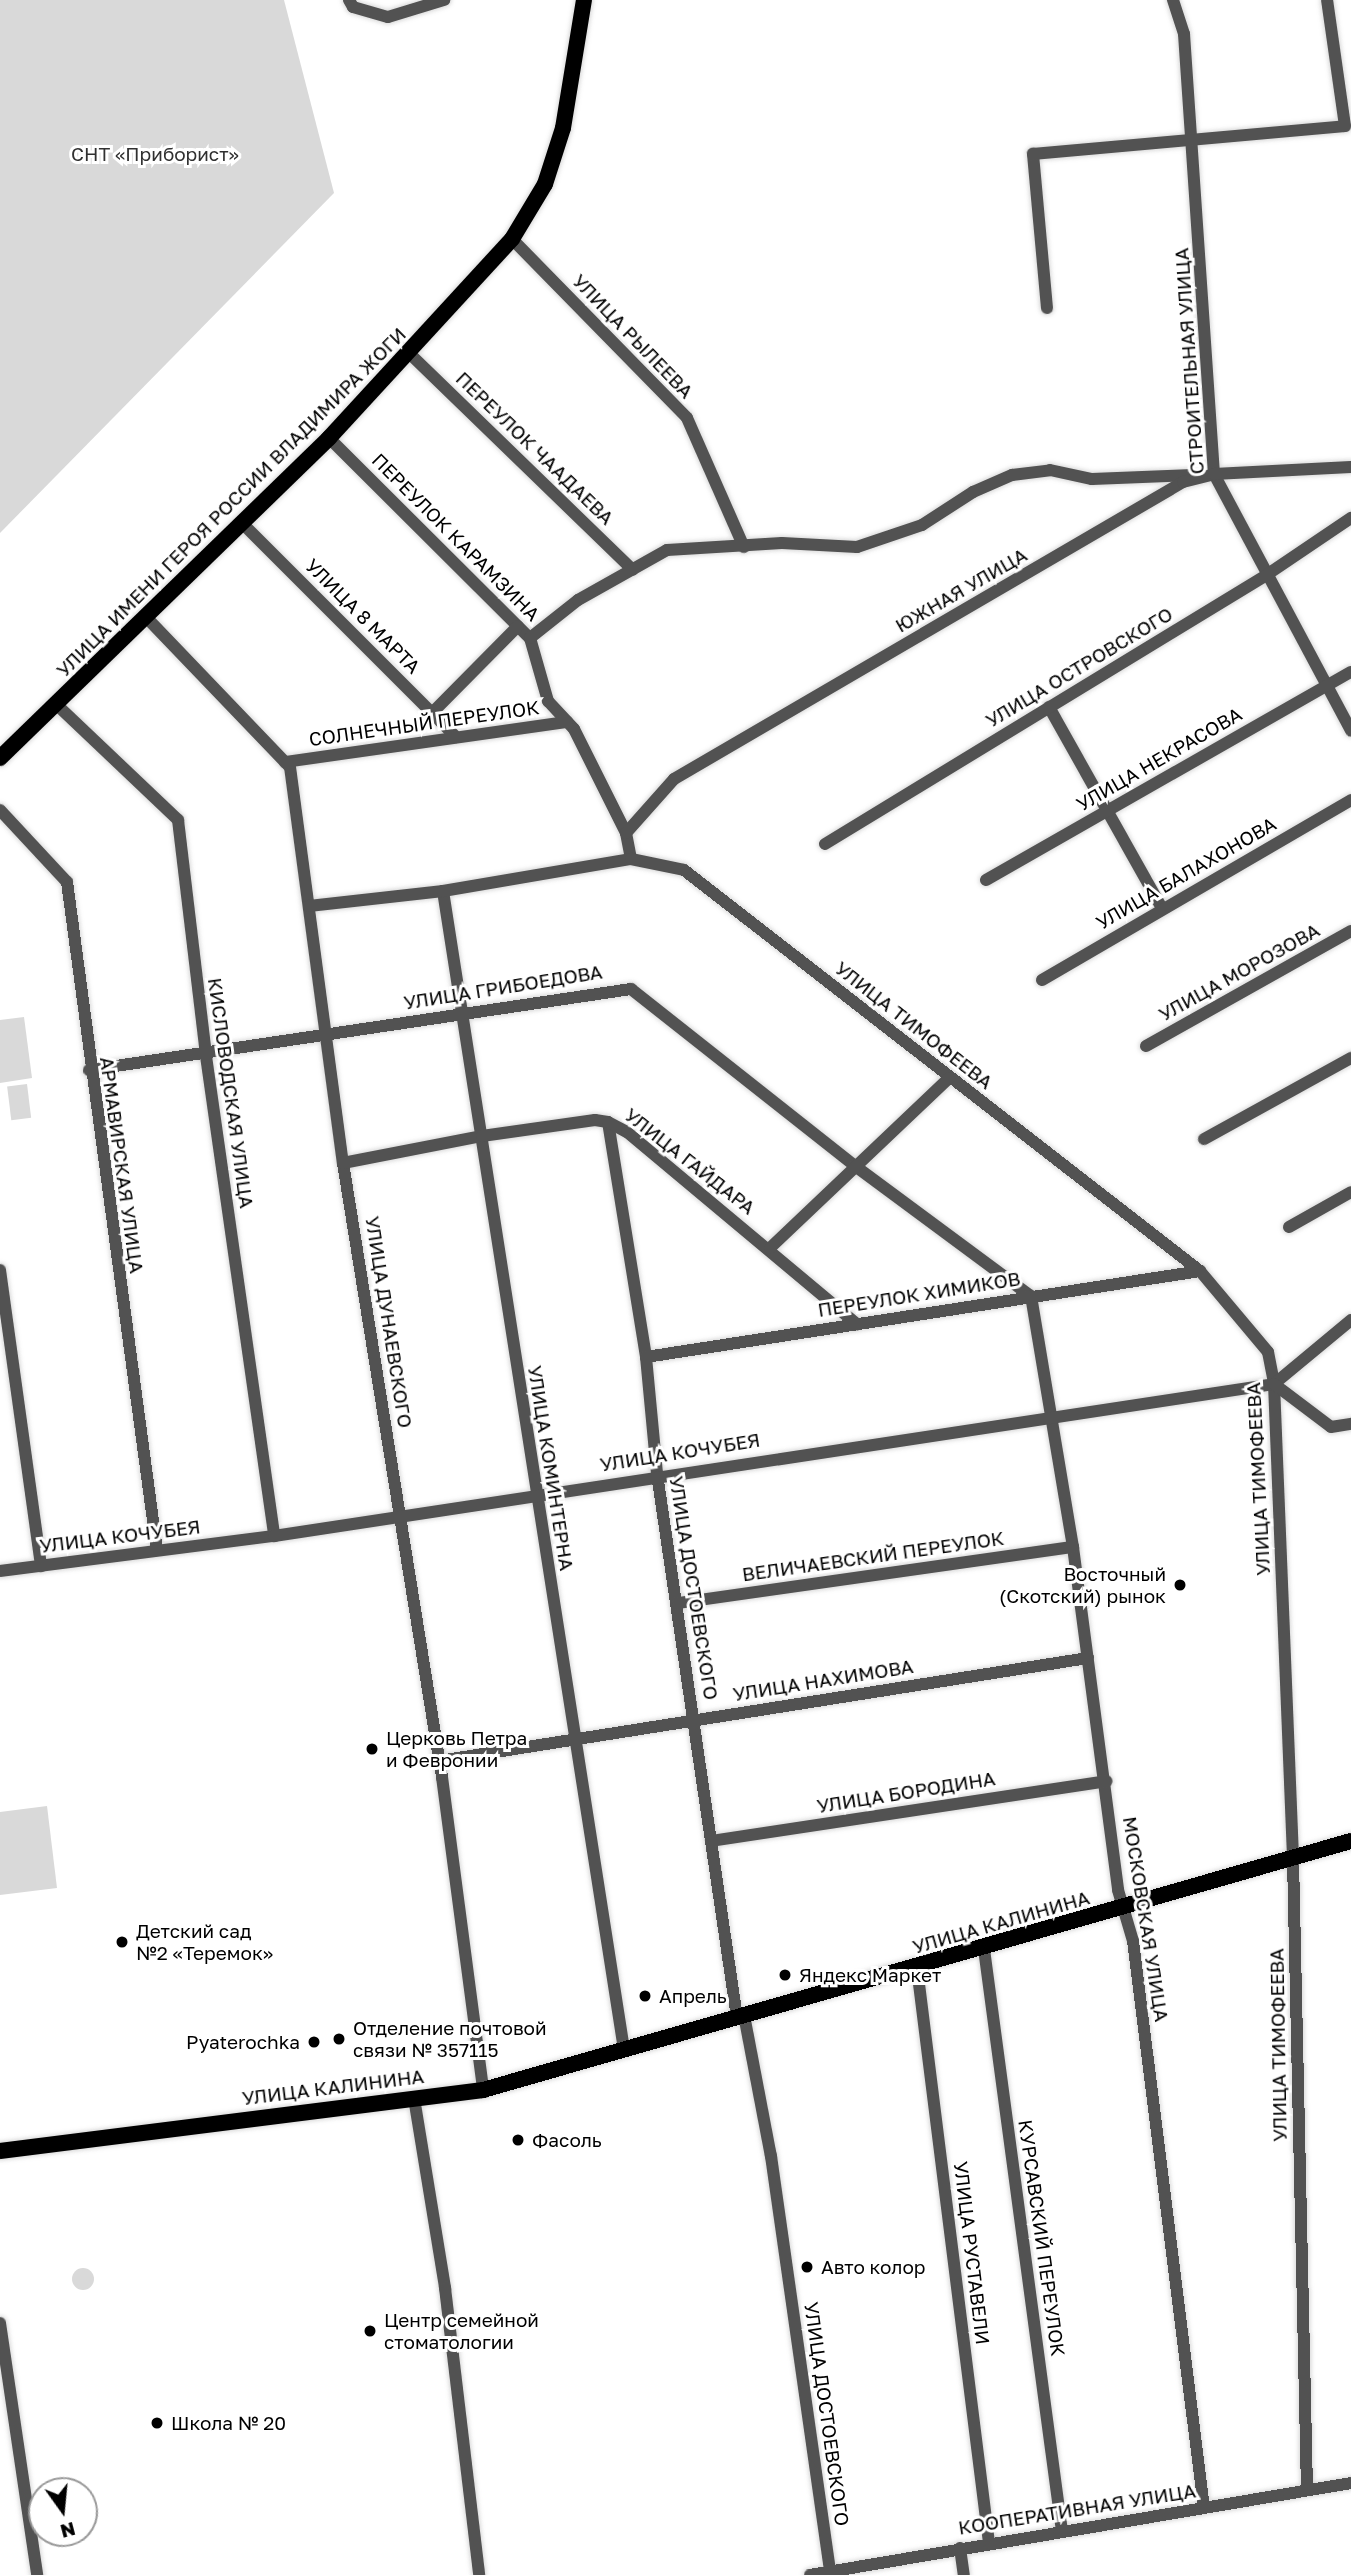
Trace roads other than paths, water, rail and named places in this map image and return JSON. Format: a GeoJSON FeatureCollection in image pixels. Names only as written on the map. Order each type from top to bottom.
{"type":"FeatureCollection","features":[{"type":"Feature","properties":{"kind":"main road","name":"УЛИЦА ИМЕНИ ГЕРОЯ РОССИИ ВЛАДИМИРА ЖОГИ"},"geometry":{"type":"LineString","coordinates":[[0,758],[329,438],[410,354],[512,239],[545,184],[563,128],[584,0]]}},
{"type":"Feature","properties":{"kind":"main road","name":"УЛИЦА КАЛИНИНА"},"geometry":{"type":"LineString","coordinates":[[0,2151],[483,2090],[984,1950],[1351,1841]]}},
{"type":"Feature","properties":{"kind":"street"},"geometry":{"type":"LineString","coordinates":[[351,4],[388,17],[444,0]]}},
{"type":"Feature","properties":{"kind":"street","name":"СТРОИТЕЛЬНАЯ УЛИЦА"},"geometry":{"type":"LineString","coordinates":[[1173,0],[1184,34],[1214,474],[1265,576],[1351,731]]}},
{"type":"Feature","properties":{"kind":"street"},"geometry":{"type":"LineString","coordinates":[[1046,308],[1033,154],[1345,126],[1327,0]]}},
{"type":"Feature","properties":{"kind":"street","name":"УЛИЦА РЫЛЕЕВА"},"geometry":{"type":"LineString","coordinates":[[512,239],[687,418],[744,547]]}},
{"type":"Feature","properties":{"kind":"street","name":"ПЕРЕУЛОК ЧААДАЕВА"},"geometry":{"type":"LineString","coordinates":[[410,354],[633,570]]}},
{"type":"Feature","properties":{"kind":"street","name":"ПЕРЕУЛОК КАРАМЗИНА"},"geometry":{"type":"LineString","coordinates":[[329,438],[530,638],[548,701],[567,722],[626,833],[631,859]]}},
{"type":"Feature","properties":{"kind":"street","name":"ЮЖНАЯ УЛИЦА"},"geometry":{"type":"LineString","coordinates":[[626,833],[674,779],[1184,482],[1214,474],[1351,467]]}},
{"type":"Feature","properties":{"kind":"street"},"geometry":{"type":"LineString","coordinates":[[530,638],[578,600],[667,550],[685,546],[868,544],[922,524],[972,492],[1012,475],[1050,470],[1092,479],[1214,474]]}},
{"type":"Feature","properties":{"kind":"street","name":"УЛИЦА ОСТРОВСКОГО"},"geometry":{"type":"LineString","coordinates":[[825,844],[1265,576],[1351,518]]}},
{"type":"Feature","properties":{"kind":"street","name":"УЛИЦА 8 МАРТА"},"geometry":{"type":"LineString","coordinates":[[242,523],[456,737]]}},
{"type":"Feature","properties":{"kind":"street","name":"УЛИЦА ДУНАЕВСКОГО"},"geometry":{"type":"LineString","coordinates":[[145,616],[290,767],[343,1163],[439,1761],[483,2090]]}},
{"type":"Feature","properties":{"kind":"street"},"geometry":{"type":"LineString","coordinates":[[432,713],[518,626]]}},
{"type":"Feature","properties":{"kind":"street","name":"УЛИЦА НЕКРАСОВА"},"geometry":{"type":"LineString","coordinates":[[986,880],[1351,672]]}},
{"type":"Feature","properties":{"kind":"street","name":"КИСЛОВОДСКАЯ УЛИЦА"},"geometry":{"type":"LineString","coordinates":[[57,705],[178,820],[206,1056],[274,1536]]}},
{"type":"Feature","properties":{"kind":"street"},"geometry":{"type":"LineString","coordinates":[[1049,707],[1162,908]]}},
{"type":"Feature","properties":{"kind":"street","name":"СОЛНЕЧНЫЙ ПЕРЕУЛОК"},"geometry":{"type":"LineString","coordinates":[[285,762],[567,722]]}},
{"type":"Feature","properties":{"kind":"street","name":"УЛИЦА БАЛАХОНОВА"},"geometry":{"type":"LineString","coordinates":[[1042,980],[1351,800]]}},
{"type":"Feature","properties":{"kind":"street","name":"АРМАВИРСКАЯ УЛИЦА"},"geometry":{"type":"LineString","coordinates":[[0,810],[67,882],[89,1070],[157,1550]]}},
{"type":"Feature","properties":{"kind":"street","name":"УЛИЦА ТИМОФЕЕВА"},"geometry":{"type":"LineString","coordinates":[[309,906],[443,891],[631,859],[684,870],[1200,1271],[1268,1352],[1275,1384],[1293,1859],[1307,2490]]}},
{"type":"Feature","properties":{"kind":"street","name":"УЛИЦА КОМИНТЕРНА"},"geometry":{"type":"LineString","coordinates":[[443,891],[573,1739],[624,2049]]}},
{"type":"Feature","properties":{"kind":"street","name":"УЛИЦА МОРОЗОВА"},"geometry":{"type":"LineString","coordinates":[[1146,1046],[1351,931]]}},
{"type":"Feature","properties":{"kind":"street","name":"УЛИЦА ГРИБОЕДОВА"},"geometry":{"type":"LineString","coordinates":[[89,1070],[206,1056],[325,1033],[631,989],[855,1166],[1031,1296]]}},
{"type":"Feature","properties":{"kind":"street"},"geometry":{"type":"LineString","coordinates":[[1204,1139],[1351,1058]]}},
{"type":"Feature","properties":{"kind":"street"},"geometry":{"type":"LineString","coordinates":[[770,1248],[949,1078]]}},
{"type":"Feature","properties":{"kind":"street","name":"УЛИЦА ГАЙДАРА"},"geometry":{"type":"LineString","coordinates":[[343,1163],[482,1136],[595,1120],[608,1122],[627,1132],[770,1248],[857,1325]]}},
{"type":"Feature","properties":{"kind":"street","name":"УЛИЦА ДОСТОЕВСКОГО"},"geometry":{"type":"LineString","coordinates":[[608,1122],[646,1357],[657,1474],[711,1841],[740,2017],[771,2156],[830,2570]]}},
{"type":"Feature","properties":{"kind":"street"},"geometry":{"type":"LineString","coordinates":[[1289,1227],[1351,1192]]}},
{"type":"Feature","properties":{"kind":"street"},"geometry":{"type":"LineString","coordinates":[[0,1270],[41,1566]]}},
{"type":"Feature","properties":{"kind":"street","name":"ПЕРЕУЛОК ХИМИКОВ"},"geometry":{"type":"LineString","coordinates":[[646,1357],[1200,1271]]}},
{"type":"Feature","properties":{"kind":"street","name":"МОСКОВСКАЯ УЛИЦА"},"geometry":{"type":"LineString","coordinates":[[1031,1296],[1054,1415],[1123,1908],[1133,1941],[1205,2508]]}},
{"type":"Feature","properties":{"kind":"street"},"geometry":{"type":"LineString","coordinates":[[1351,1320],[1275,1384],[1331,1427],[1351,1424]]}},
{"type":"Feature","properties":{"kind":"street","name":"УЛИЦА КОЧУБЕЯ"},"geometry":{"type":"LineString","coordinates":[[0,1571],[274,1536],[657,1474],[1275,1384]]}},
{"type":"Feature","properties":{"kind":"street","name":"ВЕЛИЧАЕВСКИЙ ПЕРЕУЛОК"},"geometry":{"type":"LineString","coordinates":[[678,1603],[1073,1547]]}},
{"type":"Feature","properties":{"kind":"street","name":"УЛИЦА НАХИМОВА"},"geometry":{"type":"LineString","coordinates":[[439,1761],[1088,1658]]}},
{"type":"Feature","properties":{"kind":"street","name":"УЛИЦА БОРОДИНА"},"geometry":{"type":"LineString","coordinates":[[711,1841],[1106,1781]]}},
{"type":"Feature","properties":{"kind":"street","name":"КУРСАВСКИЙ ПЕРЕУЛОК"},"geometry":{"type":"LineString","coordinates":[[984,1950],[1062,2531]]}},
{"type":"Feature","properties":{"kind":"street","name":"УЛИЦА РУСТАВЕЛИ"},"geometry":{"type":"LineString","coordinates":[[917,1968],[989,2543]]}},
{"type":"Feature","properties":{"kind":"street"},"geometry":{"type":"LineString","coordinates":[[414,2098],[445,2288],[479,2575]]}},
{"type":"Feature","properties":{"kind":"street"},"geometry":{"type":"LineString","coordinates":[[0,2323],[37,2575]]}},
{"type":"Feature","properties":{"kind":"street","name":"КООПЕРАТИВНАЯ УЛИЦА"},"geometry":{"type":"LineString","coordinates":[[810,2575],[1351,2483]]}},
{"type":"Feature","properties":{"kind":"street"},"geometry":{"type":"LineString","coordinates":[[960,2548],[964,2575]]}},
{"type":"Feature","properties":{"kind":"place","name":"Восточный (Скотский) рынок"},"geometry":{"type":"Point","coordinates":[1180,1585]}},
{"type":"Feature","properties":{"kind":"place","name":"Церковь Петра и Февронии"},"geometry":{"type":"Point","coordinates":[372,1749]}},
{"type":"Feature","properties":{"kind":"place","name":"Детский сад №2 «Теремок»"},"geometry":{"type":"Point","coordinates":[122,1942]}},
{"type":"Feature","properties":{"kind":"place","name":"Яндекс Маркет"},"geometry":{"type":"Point","coordinates":[785,1975]}},
{"type":"Feature","properties":{"kind":"place","name":"Апрель"},"geometry":{"type":"Point","coordinates":[645,1996]}},
{"type":"Feature","properties":{"kind":"place","name":"Отделение почтовой связи № 357115"},"geometry":{"type":"Point","coordinates":[339,2039]}},
{"type":"Feature","properties":{"kind":"place","name":"Pyaterochka"},"geometry":{"type":"Point","coordinates":[314,2042]}},
{"type":"Feature","properties":{"kind":"place","name":"Фасоль"},"geometry":{"type":"Point","coordinates":[518,2140]}},
{"type":"Feature","properties":{"kind":"place","name":"Авто колор"},"geometry":{"type":"Point","coordinates":[807,2267]}},
{"type":"Feature","properties":{"kind":"place","name":"Центр cемейной cтоматологии"},"geometry":{"type":"Point","coordinates":[370,2331]}},
{"type":"Feature","properties":{"kind":"place","name":"Школа № 20"},"geometry":{"type":"Point","coordinates":[157,2423]}},
{"type":"Feature","properties":{"kind":"park label","name":"СНТ «Приборист»"},"geometry":{"type":"Point","coordinates":[155,154]}}]}
